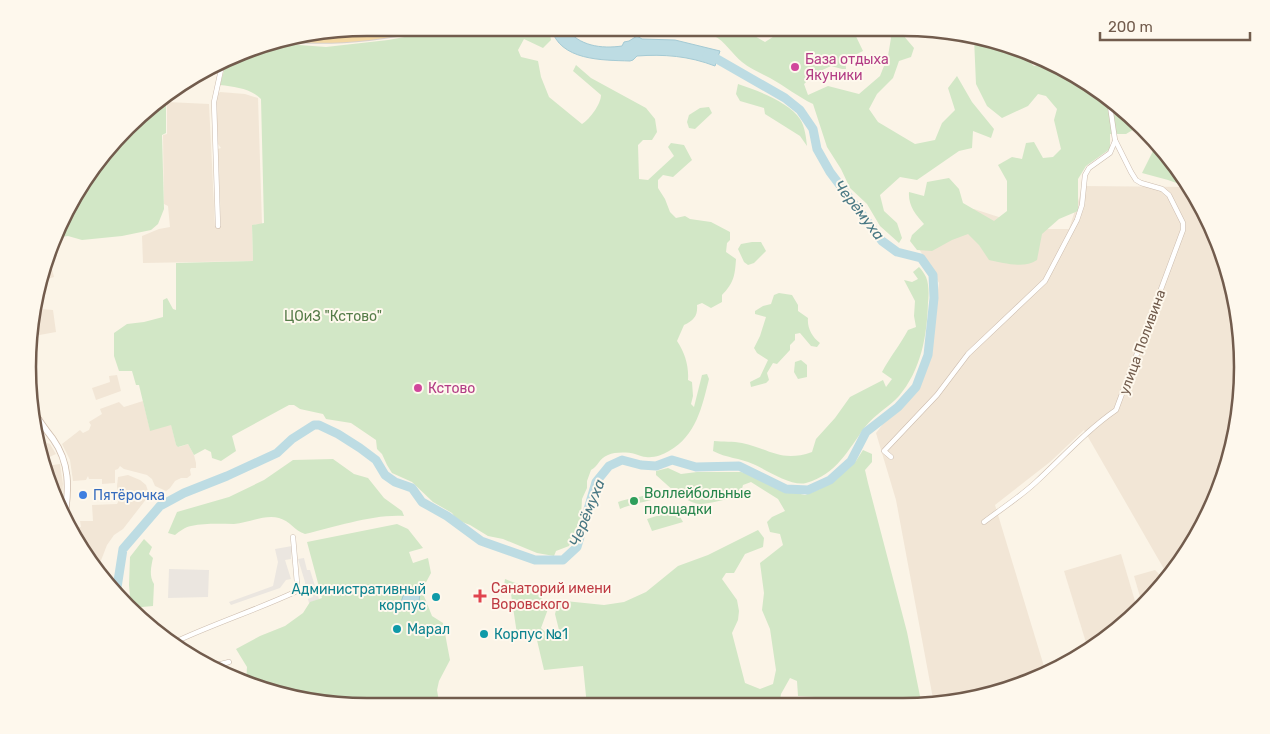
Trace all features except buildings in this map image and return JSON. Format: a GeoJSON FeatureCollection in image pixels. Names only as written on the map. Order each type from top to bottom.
{"type":"FeatureCollection","features":[{"type":"Feature","properties":{"kind":"main road"},"geometry":{"type":"LineString","coordinates":[[316,40],[373,36]]}},
{"type":"Feature","properties":{"kind":"main road"},"geometry":{"type":"LineString","coordinates":[[41,422],[57,445],[65,463],[68,484],[66,505]]}},
{"type":"Feature","properties":{"kind":"street"},"geometry":{"type":"LineString","coordinates":[[218,226],[214,102],[221,70]]}},
{"type":"Feature","properties":{"kind":"street"},"geometry":{"type":"LineString","coordinates":[[890,458],[884,451],[937,395],[968,354],[1045,281],[1077,220],[1082,205],[1083,183],[1089,168],[1110,153],[1115,140],[1111,111]]}},
{"type":"Feature","properties":{"kind":"street","name":"улица Поливина"},"geometry":{"type":"LineString","coordinates":[[984,522],[1034,484],[1096,424],[1116,410],[1183,230],[1183,223],[1169,196],[1162,189],[1141,184],[1136,180],[1115,140]]}},
{"type":"Feature","properties":{"kind":"street"},"geometry":{"type":"LineString","coordinates":[[180,640],[295,592],[293,537]]}},
{"type":"Feature","properties":{"kind":"street"},"geometry":{"type":"LineString","coordinates":[[221,664],[230,662]]}},
{"type":"Feature","properties":{"kind":"shaded area"},"geometry":{"type":"Polygon","coordinates":[[[220,92],[245,94],[258,98],[262,224],[252,225],[253,261],[143,263],[142,236],[170,227],[168,206],[164,204],[163,135],[167,134],[167,104],[170,102],[209,104],[215,226],[221,226],[218,149],[221,148],[218,144],[217,95],[220,92]]]}},
{"type":"Feature","properties":{"kind":"shaded area"},"geometry":{"type":"Polygon","coordinates":[[[1083,186],[1180,187],[1209,240],[1222,281],[1231,324],[1234,367],[1233,389],[1231,410],[1222,453],[1209,494],[1200,513],[1178,551],[1164,569],[1084,430],[1050,462],[995,505],[1044,666],[1030,673],[989,686],[933,696],[896,500],[876,433],[912,386],[930,344],[939,283],[914,240],[974,209],[1036,229],[1069,229],[1083,186]]]}},
{"type":"Feature","properties":{"kind":"shaded area"},"geometry":{"type":"Polygon","coordinates":[[[52,268],[54,277],[49,278],[52,268]]]}},
{"type":"Feature","properties":{"kind":"shaded area"},"geometry":{"type":"Polygon","coordinates":[[[42,309],[53,310],[56,332],[38,335],[42,309]]]}},
{"type":"Feature","properties":{"kind":"shaded area"},"geometry":{"type":"Polygon","coordinates":[[[117,375],[121,391],[96,400],[92,388],[110,382],[109,376],[117,375]]]}},
{"type":"Feature","properties":{"kind":"shaded area"},"geometry":{"type":"Polygon","coordinates":[[[143,401],[150,430],[171,424],[176,445],[179,447],[188,444],[196,463],[196,468],[191,468],[190,470],[191,475],[175,481],[166,491],[155,486],[152,479],[147,475],[124,469],[120,466],[115,470],[115,483],[102,484],[102,479],[89,479],[88,476],[86,480],[73,481],[70,460],[62,444],[80,430],[83,433],[89,430],[91,425],[89,422],[102,414],[100,409],[119,402],[124,407],[143,401]]]}},
{"type":"Feature","properties":{"kind":"shaded area"},"geometry":{"type":"Polygon","coordinates":[[[45,441],[50,444],[56,454],[49,457],[45,441]]]}},
{"type":"Feature","properties":{"kind":"shaded area"},"geometry":{"type":"Polygon","coordinates":[[[60,464],[63,484],[62,496],[54,473],[52,465],[60,464]]]}},
{"type":"Feature","properties":{"kind":"shaded area"},"geometry":{"type":"Polygon","coordinates":[[[128,475],[140,480],[146,485],[148,491],[145,494],[147,498],[123,529],[114,535],[107,545],[100,562],[78,527],[81,527],[80,521],[93,521],[92,505],[117,504],[119,500],[118,477],[128,475]]]}},
{"type":"Feature","properties":{"kind":"shaded area"},"geometry":{"type":"Polygon","coordinates":[[[292,546],[291,559],[285,560],[291,579],[286,580],[280,588],[231,605],[229,602],[273,586],[278,562],[275,549],[292,546]]]}},
{"type":"Feature","properties":{"kind":"shaded area"},"geometry":{"type":"Polygon","coordinates":[[[1121,554],[1135,602],[1086,643],[1064,571],[1121,554]]]}},
{"type":"Feature","properties":{"kind":"shaded area"},"geometry":{"type":"Polygon","coordinates":[[[304,558],[307,570],[310,570],[319,599],[309,603],[308,599],[313,597],[311,591],[305,592],[305,582],[298,559],[304,558]]]}},
{"type":"Feature","properties":{"kind":"shaded area"},"geometry":{"type":"Polygon","coordinates":[[[169,569],[209,570],[208,597],[168,598],[169,569]]]}},
{"type":"Feature","properties":{"kind":"shaded area"},"geometry":{"type":"Polygon","coordinates":[[[1155,570],[1160,575],[1140,598],[1134,576],[1155,570]]]}},
{"type":"Feature","properties":{"kind":"green space","name":"ЦОиЗ \"Кстово\""},"geometry":{"type":"Polygon","coordinates":[[[410,36],[550,36],[551,40],[543,48],[524,39],[518,50],[521,57],[538,61],[541,77],[549,97],[582,124],[592,115],[601,99],[601,95],[573,71],[576,65],[591,78],[646,108],[655,119],[657,132],[652,140],[643,140],[638,145],[639,179],[648,180],[674,156],[668,147],[671,143],[684,145],[692,160],[673,177],[663,175],[658,180],[658,188],[670,212],[676,218],[685,216],[690,219],[711,222],[730,232],[730,240],[727,243],[726,252],[736,259],[735,270],[729,287],[722,295],[722,302],[711,308],[702,303],[697,305],[695,317],[684,325],[677,341],[686,360],[688,380],[692,382],[693,396],[691,404],[694,407],[702,375],[707,374],[709,379],[704,400],[692,429],[678,445],[658,456],[645,457],[632,453],[621,453],[605,456],[591,470],[587,481],[587,488],[582,499],[581,517],[569,546],[556,551],[554,556],[537,553],[503,539],[488,536],[470,525],[457,520],[452,513],[433,502],[412,482],[392,473],[382,454],[377,449],[376,440],[351,423],[326,419],[323,414],[300,409],[294,405],[289,405],[232,436],[236,451],[221,461],[212,458],[211,452],[205,449],[194,455],[188,444],[178,447],[176,445],[171,425],[150,431],[139,385],[136,385],[132,371],[119,371],[114,356],[114,333],[127,324],[163,317],[163,300],[167,298],[173,309],[176,310],[176,263],[253,261],[252,225],[264,223],[261,99],[247,90],[220,85],[225,68],[240,61],[295,45],[326,47],[410,36]]]}},
{"type":"Feature","properties":{"kind":"green space"},"geometry":{"type":"Polygon","coordinates":[[[714,36],[755,36],[765,42],[774,36],[856,36],[863,51],[845,56],[846,69],[831,66],[816,73],[804,84],[808,95],[828,86],[859,94],[880,76],[888,56],[890,36],[904,36],[914,48],[911,57],[899,61],[893,78],[877,94],[869,109],[878,122],[915,144],[935,140],[942,123],[955,110],[948,88],[957,76],[972,102],[994,129],[991,138],[973,131],[972,148],[959,151],[917,180],[900,177],[880,195],[884,211],[897,223],[902,238],[899,243],[880,226],[867,204],[850,188],[827,147],[813,104],[776,81],[752,69],[714,36]]]}},
{"type":"Feature","properties":{"kind":"green space"},"geometry":{"type":"Polygon","coordinates":[[[974,44],[1028,60],[1034,66],[1039,65],[1049,70],[1087,92],[1133,130],[1126,134],[1110,134],[1110,149],[1086,166],[1078,179],[1078,211],[1059,219],[1042,234],[1037,260],[1032,263],[1020,265],[989,260],[979,245],[968,234],[932,251],[917,250],[910,241],[912,235],[924,224],[911,206],[909,192],[924,196],[927,182],[949,178],[959,189],[963,203],[994,221],[1007,211],[1007,181],[998,165],[1012,157],[1022,159],[1026,143],[1034,142],[1043,158],[1053,157],[1061,149],[1054,120],[1057,109],[1046,96],[1038,94],[1028,106],[1002,118],[987,106],[976,84],[974,44]]]}},
{"type":"Feature","properties":{"kind":"green space"},"geometry":{"type":"Polygon","coordinates":[[[738,84],[772,97],[795,113],[803,125],[807,146],[800,136],[765,114],[764,108],[740,101],[736,94],[738,84]]]}},
{"type":"Feature","properties":{"kind":"green space"},"geometry":{"type":"Polygon","coordinates":[[[166,105],[166,133],[162,135],[164,209],[158,224],[151,230],[122,236],[82,240],[68,236],[63,237],[92,183],[133,133],[166,105]]]}},
{"type":"Feature","properties":{"kind":"green space"},"geometry":{"type":"Polygon","coordinates":[[[709,107],[712,113],[695,129],[689,128],[687,122],[689,115],[700,108],[709,107]]]}},
{"type":"Feature","properties":{"kind":"green space"},"geometry":{"type":"Polygon","coordinates":[[[1153,151],[1178,184],[1168,180],[1142,173],[1153,151]]]}},
{"type":"Feature","properties":{"kind":"green space"},"geometry":{"type":"Polygon","coordinates":[[[761,242],[766,251],[754,263],[748,265],[744,262],[738,249],[741,244],[761,242]]]}},
{"type":"Feature","properties":{"kind":"green space"},"geometry":{"type":"Polygon","coordinates":[[[919,267],[926,277],[929,293],[926,328],[918,364],[907,386],[899,396],[869,422],[834,467],[817,479],[800,484],[786,480],[748,462],[713,451],[714,441],[742,443],[784,456],[812,452],[816,439],[835,418],[850,397],[883,380],[886,387],[892,379],[882,372],[908,330],[916,327],[914,316],[915,301],[904,280],[912,282],[918,279],[913,272],[919,267]]]}},
{"type":"Feature","properties":{"kind":"green space"},"geometry":{"type":"Polygon","coordinates":[[[779,293],[792,295],[798,305],[798,311],[808,318],[811,332],[820,343],[817,347],[811,346],[800,333],[795,334],[795,340],[790,345],[790,350],[777,364],[773,363],[767,373],[769,380],[766,383],[751,387],[750,382],[760,377],[768,360],[757,353],[754,348],[766,317],[755,314],[755,311],[771,304],[774,295],[779,293]]]}},
{"type":"Feature","properties":{"kind":"green space"},"geometry":{"type":"Polygon","coordinates":[[[801,360],[807,365],[807,377],[798,379],[794,372],[795,362],[801,360]]]}},
{"type":"Feature","properties":{"kind":"green space"},"geometry":{"type":"Polygon","coordinates":[[[863,450],[872,454],[872,462],[865,470],[907,632],[920,697],[815,698],[798,696],[797,681],[790,678],[780,698],[586,698],[583,666],[544,670],[536,636],[527,631],[517,634],[511,594],[503,593],[505,579],[537,591],[548,609],[541,628],[554,640],[561,638],[555,614],[558,603],[565,601],[604,605],[624,602],[646,592],[678,566],[708,555],[758,530],[764,538],[763,547],[745,554],[734,573],[726,573],[722,579],[737,600],[738,620],[732,633],[745,683],[760,689],[773,684],[776,670],[770,629],[762,610],[764,593],[760,563],[783,545],[780,534],[770,532],[767,522],[772,517],[785,511],[778,499],[751,482],[743,485],[740,496],[709,503],[695,503],[671,488],[656,475],[656,471],[668,468],[681,474],[741,472],[783,490],[805,495],[820,489],[856,461],[863,450]]]}},
{"type":"Feature","properties":{"kind":"green space"},"geometry":{"type":"Polygon","coordinates":[[[333,459],[354,474],[368,478],[384,498],[402,511],[404,516],[367,519],[305,534],[283,519],[274,517],[234,524],[197,525],[187,527],[175,535],[168,533],[177,512],[229,497],[264,480],[293,460],[333,459]]]}},
{"type":"Feature","properties":{"kind":"green space","name":"Воллейбольные площадки"},"geometry":{"type":"Polygon","coordinates":[[[649,494],[651,500],[620,509],[618,502],[649,494]]]}},
{"type":"Feature","properties":{"kind":"green space"},"geometry":{"type":"Polygon","coordinates":[[[676,510],[683,522],[652,531],[647,519],[676,510]]]}},
{"type":"Feature","properties":{"kind":"green space"},"geometry":{"type":"Polygon","coordinates":[[[397,524],[408,529],[423,548],[409,552],[413,563],[428,558],[431,573],[424,586],[424,596],[432,616],[443,623],[450,660],[439,681],[437,690],[438,698],[367,698],[324,695],[281,686],[246,675],[247,667],[236,649],[260,636],[285,626],[303,613],[310,602],[322,598],[307,542],[397,524]]]}},
{"type":"Feature","properties":{"kind":"green space"},"geometry":{"type":"Polygon","coordinates":[[[144,539],[152,547],[149,554],[153,558],[151,578],[154,584],[153,606],[140,607],[130,598],[130,557],[144,539]]]}},
{"type":"Feature","properties":{"kind":"water"},"geometry":{"type":"Polygon","coordinates":[[[555,36],[573,36],[591,45],[606,47],[622,46],[624,42],[637,36],[642,39],[675,40],[720,51],[715,66],[686,58],[657,55],[637,56],[630,61],[607,60],[573,53],[563,47],[555,36]]]}},
{"type":"Feature","properties":{"kind":"water"},"geometry":{"type":"Polygon","coordinates":[[[417,587],[420,594],[419,601],[410,605],[400,605],[403,596],[417,587]]]}},
{"type":"Feature","properties":{"kind":"waterway","name":"Черёмуха"},"geometry":{"type":"LineString","coordinates":[[118,584],[123,549],[160,506],[184,493],[277,453],[292,439],[314,425],[319,425],[338,434],[360,448],[376,460],[385,475],[395,482],[412,488],[422,502],[447,516],[481,541],[535,560],[563,560],[577,547],[596,482],[609,466],[622,460],[641,465],[656,466],[672,460],[696,467],[739,466],[786,489],[808,490],[830,480],[851,461],[866,432],[898,407],[916,387],[928,355],[934,298],[933,275],[921,258],[897,252],[882,241],[830,172],[817,149],[813,129],[800,110],[785,98],[707,55]]}},
{"type":"Feature","properties":{"kind":"place","name":"База отдыха Якуники"},"geometry":{"type":"Point","coordinates":[795,67]}},
{"type":"Feature","properties":{"kind":"place","name":"Кстово"},"geometry":{"type":"Point","coordinates":[418,388]}},
{"type":"Feature","properties":{"kind":"place","name":"Пятёрочка"},"geometry":{"type":"Point","coordinates":[83,495]}},
{"type":"Feature","properties":{"kind":"place","name":"Воллейбольные площадки"},"geometry":{"type":"Point","coordinates":[634,501]}},
{"type":"Feature","properties":{"kind":"place","name":"Санаторий имени Воровского"},"geometry":{"type":"Point","coordinates":[480,596]}},
{"type":"Feature","properties":{"kind":"place","name":"Административный корпус"},"geometry":{"type":"Point","coordinates":[436,597]}},
{"type":"Feature","properties":{"kind":"place","name":"Марал"},"geometry":{"type":"Point","coordinates":[397,629]}},
{"type":"Feature","properties":{"kind":"place","name":"Корпус №1"},"geometry":{"type":"Point","coordinates":[484,634]}}]}
